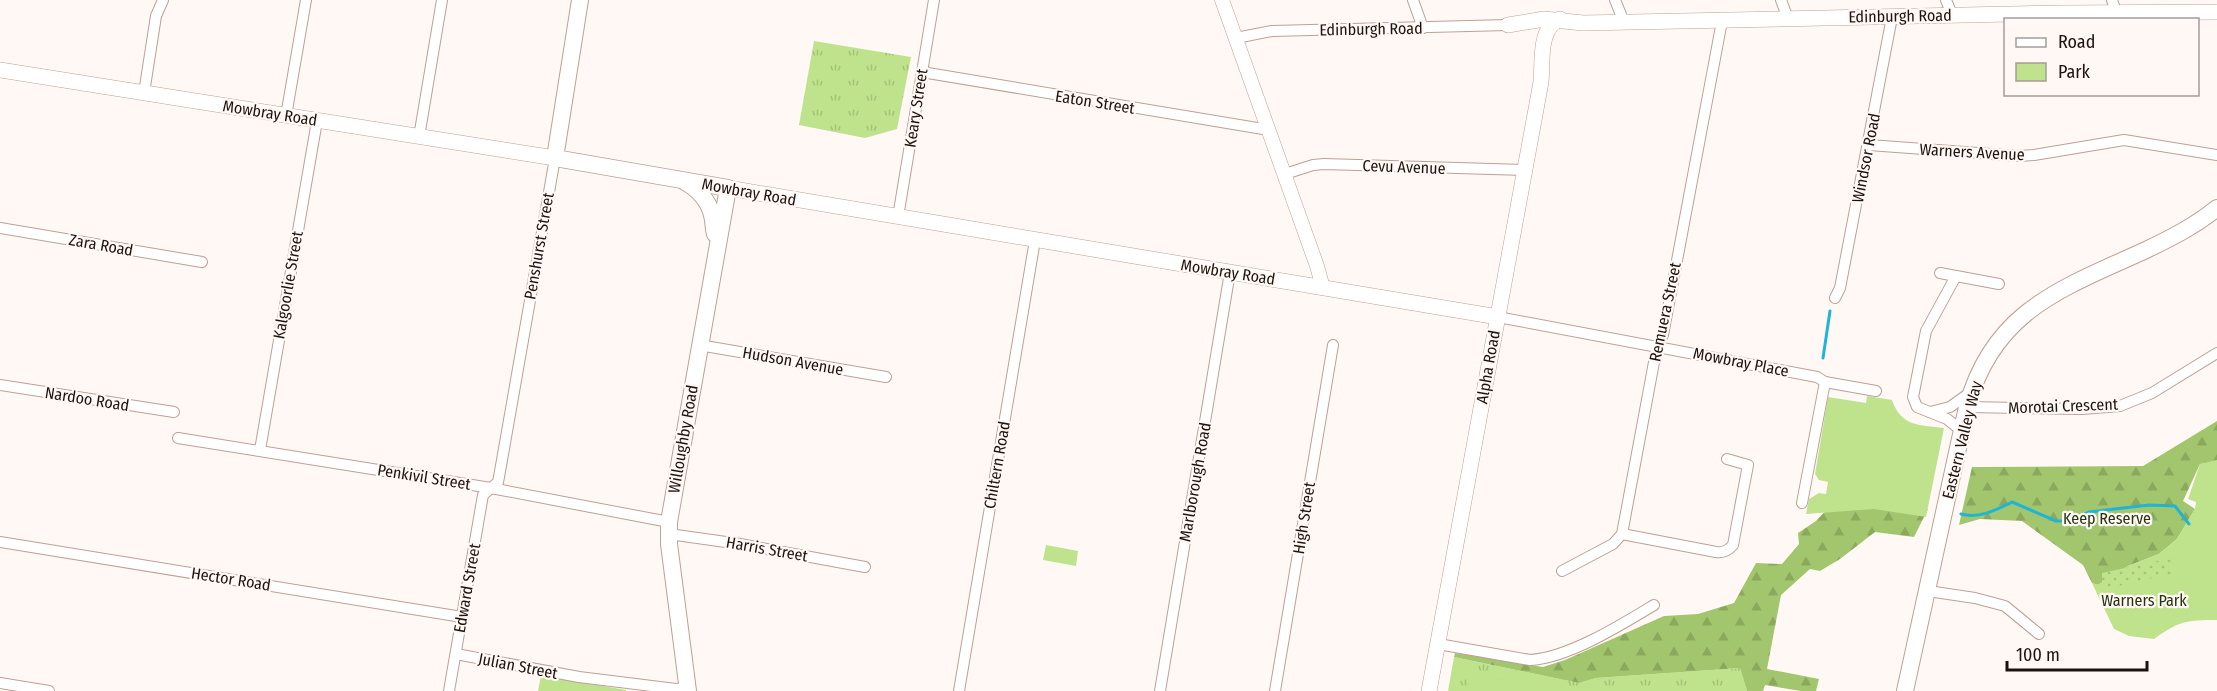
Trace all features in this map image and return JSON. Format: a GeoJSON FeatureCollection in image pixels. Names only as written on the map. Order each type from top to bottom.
{"type":"FeatureCollection","features":[{"type":"Feature","properties":{"kind":"main road","name":"Penshurst Street"},"geometry":{"type":"LineString","coordinates":[[555,159],[580,0]]}},
{"type":"Feature","properties":{"kind":"main road","name":"Edinburgh Road"},"geometry":{"type":"LineString","coordinates":[[1566,24],[1952,15],[2114,6],[2217,12]]}},
{"type":"Feature","properties":{"kind":"main road"},"geometry":{"type":"LineString","coordinates":[[1508,25],[1544,19],[1566,24]]}},
{"type":"Feature","properties":{"kind":"main road"},"geometry":{"type":"LineString","coordinates":[[1508,25],[1566,24]]}},
{"type":"Feature","properties":{"kind":"main road"},"geometry":{"type":"LineString","coordinates":[[1526,26],[1539,31],[1545,42],[1566,24]]}},
{"type":"Feature","properties":{"kind":"main road","name":"Alpha Road"},"geometry":{"type":"LineString","coordinates":[[1429,691],[1541,82],[1545,31],[1566,24]]}},
{"type":"Feature","properties":{"kind":"main road","name":"Mowbray Road"},"geometry":{"type":"LineString","coordinates":[[0,70],[555,159],[1498,317]]}},
{"type":"Feature","properties":{"kind":"main road"},"geometry":{"type":"LineString","coordinates":[[681,180],[695,189],[707,202],[712,213],[713,231],[718,244]]}},
{"type":"Feature","properties":{"kind":"main road","name":"Willoughby Road"},"geometry":{"type":"LineString","coordinates":[[687,690],[669,528],[728,188]]}},
{"type":"Feature","properties":{"kind":"main road","name":"Eastern Valley Way"},"geometry":{"type":"LineString","coordinates":[[1905,691],[1969,400],[1980,371],[1995,345],[2037,304],[2068,286],[2179,234],[2217,208]]}},
{"type":"Feature","properties":{"kind":"street"},"geometry":{"type":"LineString","coordinates":[[144,93],[156,16],[163,0]]}},
{"type":"Feature","properties":{"kind":"street"},"geometry":{"type":"LineString","coordinates":[[286,116],[306,0]]}},
{"type":"Feature","properties":{"kind":"street"},"geometry":{"type":"LineString","coordinates":[[419,137],[442,0]]}},
{"type":"Feature","properties":{"kind":"street","name":"Keary Street"},"geometry":{"type":"LineString","coordinates":[[898,217],[934,0]]}},
{"type":"Feature","properties":{"kind":"street"},"geometry":{"type":"LineString","coordinates":[[1222,0],[1319,270],[1323,288]]}},
{"type":"Feature","properties":{"kind":"street"},"geometry":{"type":"LineString","coordinates":[[1413,0],[1423,28]]}},
{"type":"Feature","properties":{"kind":"street"},"geometry":{"type":"LineString","coordinates":[[1615,0],[1624,22]]}},
{"type":"Feature","properties":{"kind":"street"},"geometry":{"type":"LineString","coordinates":[[1781,0],[1788,19]]}},
{"type":"Feature","properties":{"kind":"street"},"geometry":{"type":"LineString","coordinates":[[1946,0],[1952,15]]}},
{"type":"Feature","properties":{"kind":"street","name":"Windsor Road"},"geometry":{"type":"LineString","coordinates":[[1834,298],[1840,288],[1892,16]]}},
{"type":"Feature","properties":{"kind":"street","name":"Remuera Street"},"geometry":{"type":"LineString","coordinates":[[1622,534],[1657,346],[1663,335],[1722,21]]}},
{"type":"Feature","properties":{"kind":"street","name":"Edinburgh Road"},"geometry":{"type":"LineString","coordinates":[[1236,38],[1272,31],[1508,25]]}},
{"type":"Feature","properties":{"kind":"street","name":"Eaton Street"},"geometry":{"type":"LineString","coordinates":[[922,72],[1269,130]]}},
{"type":"Feature","properties":{"kind":"street","name":"Kalgoorlie Street"},"geometry":{"type":"LineString","coordinates":[[260,450],[317,121]]}},
{"type":"Feature","properties":{"kind":"street","name":"Warners Avenue"},"geometry":{"type":"LineString","coordinates":[[1869,145],[2019,156],[2124,140],[2217,155]]}},
{"type":"Feature","properties":{"kind":"street","name":"Penshurst Street"},"geometry":{"type":"LineString","coordinates":[[491,488],[498,482],[499,477],[555,159]]}},
{"type":"Feature","properties":{"kind":"street","name":"Cevu Avenue"},"geometry":{"type":"LineString","coordinates":[[1285,174],[1324,164],[1525,170]]}},
{"type":"Feature","properties":{"kind":"street","name":"Zara Road"},"geometry":{"type":"LineString","coordinates":[[0,228],[202,262]]}},
{"type":"Feature","properties":{"kind":"street","name":"Chiltern Road"},"geometry":{"type":"LineString","coordinates":[[959,691],[1035,240]]}},
{"type":"Feature","properties":{"kind":"street","name":"Marlborough Road"},"geometry":{"type":"LineString","coordinates":[[1160,691],[1230,272]]}},
{"type":"Feature","properties":{"kind":"street"},"geometry":{"type":"LineString","coordinates":[[1940,273],[1999,284]]}},
{"type":"Feature","properties":{"kind":"street"},"geometry":{"type":"LineString","coordinates":[[1956,276],[1929,325],[1919,361],[1914,403],[1917,407],[1947,419],[1962,431]]}},
{"type":"Feature","properties":{"kind":"street","name":"Mowbray Place"},"geometry":{"type":"LineString","coordinates":[[1498,317],[1817,377],[1825,382],[1876,391]]}},
{"type":"Feature","properties":{"kind":"street","name":"Hudson Avenue"},"geometry":{"type":"LineString","coordinates":[[699,345],[886,377]]}},
{"type":"Feature","properties":{"kind":"street","name":"High Street"},"geometry":{"type":"LineString","coordinates":[[1275,691],[1333,345]]}},
{"type":"Feature","properties":{"kind":"street","name":"Morotai Crescent"},"geometry":{"type":"LineString","coordinates":[[1969,400],[2082,409],[2120,406],[2152,393],[2217,353]]}},
{"type":"Feature","properties":{"kind":"street"},"geometry":{"type":"LineString","coordinates":[[1802,503],[1825,382]]}},
{"type":"Feature","properties":{"kind":"street","name":"Nardoo Road"},"geometry":{"type":"LineString","coordinates":[[0,385],[174,412]]}},
{"type":"Feature","properties":{"kind":"street"},"geometry":{"type":"LineString","coordinates":[[1929,412],[1969,400]]}},
{"type":"Feature","properties":{"kind":"street","name":"Penkivil Street"},"geometry":{"type":"LineString","coordinates":[[178,438],[491,488],[669,528]]}},
{"type":"Feature","properties":{"kind":"street"},"geometry":{"type":"LineString","coordinates":[[1562,571],[1613,544],[1622,534],[1721,553],[1730,549],[1733,545],[1748,465],[1727,459]]}},
{"type":"Feature","properties":{"kind":"street","name":"Edward Street"},"geometry":{"type":"LineString","coordinates":[[449,691],[483,495],[491,488]]}},
{"type":"Feature","properties":{"kind":"street","name":"Harris Street"},"geometry":{"type":"LineString","coordinates":[[669,528],[864,567]]}},
{"type":"Feature","properties":{"kind":"street","name":"Hector Road"},"geometry":{"type":"LineString","coordinates":[[0,542],[462,616]]}},
{"type":"Feature","properties":{"kind":"street"},"geometry":{"type":"LineString","coordinates":[[1928,591],[1975,598],[2005,606],[2039,634]]}},
{"type":"Feature","properties":{"kind":"street"},"geometry":{"type":"LineString","coordinates":[[1438,644],[1530,660],[1543,659],[1570,650],[1654,605]]}},
{"type":"Feature","properties":{"kind":"street","name":"Julian Street"},"geometry":{"type":"LineString","coordinates":[[456,654],[579,677],[687,690]]}},
{"type":"Feature","properties":{"kind":"street"},"geometry":{"type":"LineString","coordinates":[[0,683],[49,691]]}},
{"type":"Feature","properties":{"kind":"green space"},"geometry":{"type":"Polygon","coordinates":[[[814,41],[911,57],[897,129],[865,138],[799,125],[814,41]]]}},
{"type":"Feature","properties":{"kind":"green space"},"geometry":{"type":"Polygon","coordinates":[[[1867,396],[1892,400],[1901,415],[1912,423],[1944,428],[1926,517],[1874,509],[1806,514],[1809,499],[1819,493],[1826,494],[1828,482],[1819,480],[1815,474],[1828,397],[1866,403],[1867,396]]]}},
{"type":"Feature","properties":{"kind":"green space","name":"Keep Reserve"},"geometry":{"type":"Polygon","coordinates":[[[2217,421],[2217,462],[2200,464],[2183,501],[2195,509],[2177,539],[2159,554],[2128,566],[2098,585],[2092,583],[2083,565],[2022,521],[1980,519],[1959,525],[1972,467],[2143,466],[2217,421]]]}},
{"type":"Feature","properties":{"kind":"green space","name":"Warners Park"},"geometry":{"type":"Polygon","coordinates":[[[2217,460],[2217,620],[2184,623],[2170,628],[2154,639],[2129,636],[2114,629],[2092,583],[2098,585],[2128,566],[2159,554],[2177,539],[2195,509],[2196,502],[2188,499],[2200,464],[2217,460]]]}},
{"type":"Feature","properties":{"kind":"green space"},"geometry":{"type":"Polygon","coordinates":[[[1831,505],[1928,509],[1914,537],[1875,532],[1820,571],[1810,569],[1781,595],[1767,669],[1819,679],[1816,691],[1765,685],[1763,691],[1747,691],[1740,668],[1596,678],[1579,683],[1454,657],[1455,653],[1543,667],[1565,660],[1664,616],[1698,614],[1734,603],[1756,563],[1782,564],[1799,544],[1798,533],[1816,521],[1831,505]]]}},
{"type":"Feature","properties":{"kind":"green space"},"geometry":{"type":"Polygon","coordinates":[[[1046,545],[1078,551],[1076,566],[1043,560],[1046,545]]]}},
{"type":"Feature","properties":{"kind":"green space"},"geometry":{"type":"Polygon","coordinates":[[[2172,558],[2175,574],[2127,583],[2112,589],[2102,585],[2102,573],[2172,558]]]}},
{"type":"Feature","properties":{"kind":"green space"},"geometry":{"type":"Polygon","coordinates":[[[1454,657],[1579,683],[1596,678],[1740,668],[1747,691],[1448,691],[1454,657]]]}},
{"type":"Feature","properties":{"kind":"green space"},"geometry":{"type":"Polygon","coordinates":[[[1470,674],[1509,681],[1519,678],[1536,678],[1561,691],[1467,691],[1470,674]]]}},
{"type":"Feature","properties":{"kind":"green space"},"geometry":{"type":"Polygon","coordinates":[[[541,675],[626,690],[626,691],[538,691],[541,675]]]}},
{"type":"Feature","properties":{"kind":"waterway"},"geometry":{"type":"LineString","coordinates":[[1823,358],[1830,311]]}},
{"type":"Feature","properties":{"kind":"waterway"},"geometry":{"type":"LineString","coordinates":[[1961,514],[1981,515],[2012,502],[2056,521],[2069,521],[2089,512],[2149,505],[2175,506],[2189,524]]}}]}
